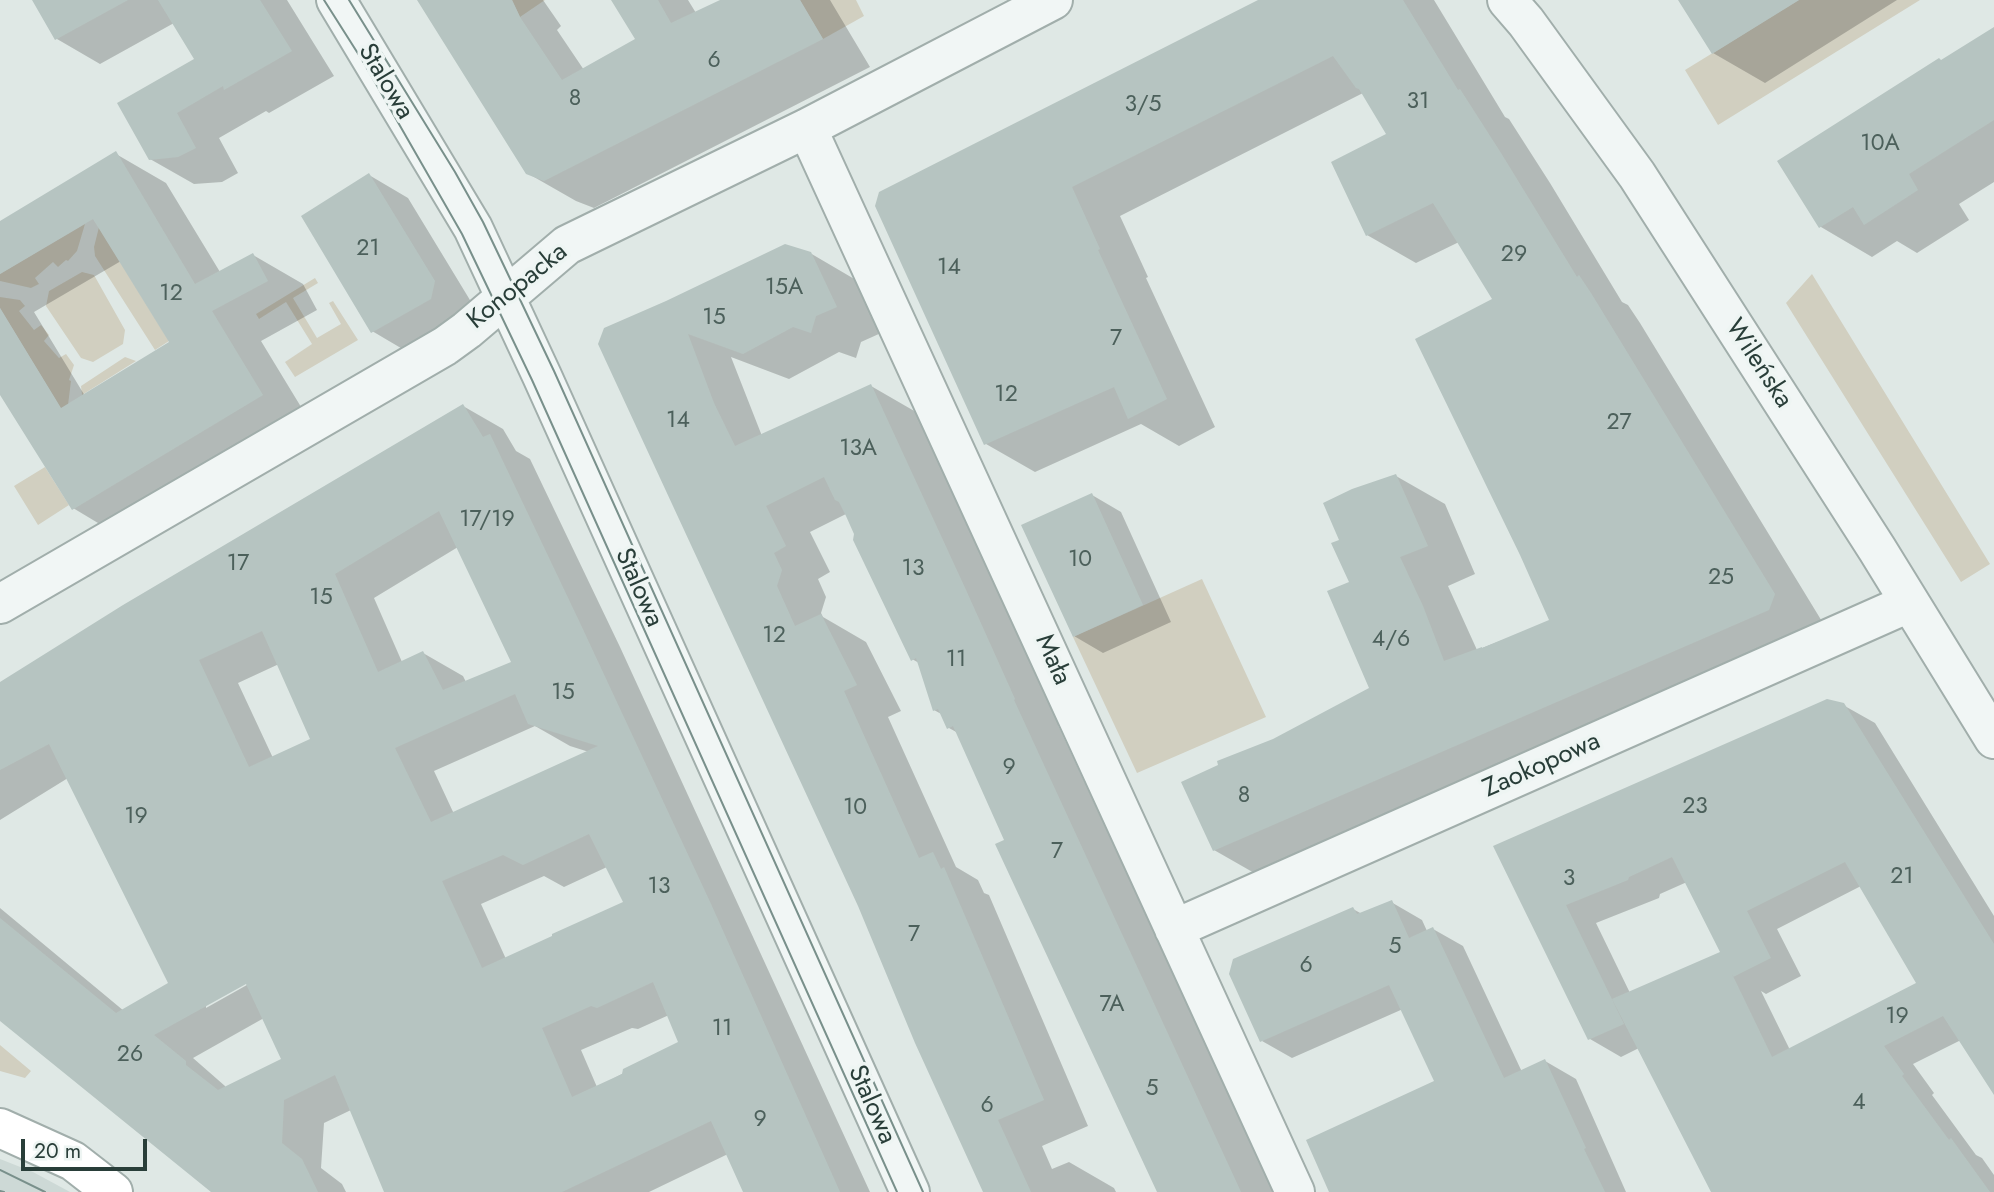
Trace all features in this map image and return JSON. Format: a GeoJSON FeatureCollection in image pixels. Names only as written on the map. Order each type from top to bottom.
{"type":"FeatureCollection","features":[{"type":"Feature","properties":{"kind":"street","name":"Stalowa"},"geometry":{"type":"LineString","coordinates":[[337,0],[472,228],[910,1192]]}},
{"type":"Feature","properties":{"kind":"street","name":"Konopacka"},"geometry":{"type":"LineString","coordinates":[[0,604],[445,346],[567,245],[807,128],[1053,0]]}},
{"type":"Feature","properties":{"kind":"street","name":"Wileńska"},"geometry":{"type":"LineString","coordinates":[[1507,0],[1526,22],[1637,175],[1877,549],[1994,739]]}},
{"type":"Feature","properties":{"kind":"street","name":"Mała"},"geometry":{"type":"LineString","coordinates":[[807,128],[1295,1192]]}},
{"type":"Feature","properties":{"kind":"street","name":"Zaokopowa"},"geometry":{"type":"LineString","coordinates":[[1174,929],[1909,603]]}},
{"type":"Feature","properties":{"kind":"street"},"geometry":{"type":"LineString","coordinates":[[0,1128],[73,1161],[113,1192]]}},
{"type":"Feature","properties":{"kind":"shaded area"},"geometry":{"type":"Polygon","coordinates":[[[512,0],[545,0],[520,17],[512,0]]]}},
{"type":"Feature","properties":{"kind":"shaded area"},"geometry":{"type":"Polygon","coordinates":[[[800,0],[856,0],[864,16],[823,39],[800,0]]]}},
{"type":"Feature","properties":{"kind":"shaded area"},"geometry":{"type":"Polygon","coordinates":[[[1799,0],[1920,0],[1718,125],[1685,70],[1799,0]]]}},
{"type":"Feature","properties":{"kind":"shaded area"},"geometry":{"type":"Polygon","coordinates":[[[85,224],[77,251],[58,267],[53,262],[35,278],[39,284],[31,288],[0,281],[0,274],[85,224]]]}},
{"type":"Feature","properties":{"kind":"shaded area"},"geometry":{"type":"Polygon","coordinates":[[[99,227],[169,341],[155,350],[95,256],[94,247],[99,227]]]}},
{"type":"Feature","properties":{"kind":"shaded area"},"geometry":{"type":"Polygon","coordinates":[[[82,272],[94,275],[125,330],[123,344],[93,362],[81,358],[46,306],[49,291],[82,272]]]}},
{"type":"Feature","properties":{"kind":"shaded area"},"geometry":{"type":"Polygon","coordinates":[[[1812,274],[1990,564],[1961,582],[1786,303],[1812,274]]]}},
{"type":"Feature","properties":{"kind":"shaded area"},"geometry":{"type":"Polygon","coordinates":[[[315,278],[318,283],[293,298],[317,338],[341,324],[329,303],[333,301],[358,340],[295,377],[285,362],[312,344],[286,302],[259,319],[256,314],[315,278]]]}},
{"type":"Feature","properties":{"kind":"shaded area"},"geometry":{"type":"Polygon","coordinates":[[[0,297],[20,300],[25,306],[19,311],[34,330],[41,325],[49,335],[44,341],[59,358],[66,354],[74,365],[69,380],[68,405],[61,409],[0,308],[0,297]]]}},
{"type":"Feature","properties":{"kind":"shaded area"},"geometry":{"type":"Polygon","coordinates":[[[125,357],[136,361],[82,395],[81,386],[125,357]]]}},
{"type":"Feature","properties":{"kind":"shaded area"},"geometry":{"type":"Polygon","coordinates":[[[45,467],[69,505],[38,525],[14,486],[45,467]]]}},
{"type":"Feature","properties":{"kind":"shaded area"},"geometry":{"type":"Polygon","coordinates":[[[1202,579],[1266,717],[1137,773],[1073,637],[1202,579]]]}},
{"type":"Feature","properties":{"kind":"shaded area"},"geometry":{"type":"Polygon","coordinates":[[[0,1045],[31,1071],[25,1078],[0,1071],[0,1045]]]}},
{"type":"Feature","properties":{"kind":"shaded area"},"geometry":{"type":"Polygon","coordinates":[[[0,1159],[33,1172],[70,1192],[0,1192],[0,1159]]]}},
{"type":"Feature","properties":{"kind":"building"},"geometry":{"type":"Polygon","coordinates":[[[32,0],[128,0],[55,40],[32,0]]]}},
{"type":"Feature","properties":{"kind":"building"},"geometry":{"type":"Polygon","coordinates":[[[158,0],[260,0],[292,51],[177,113],[196,148],[178,157],[149,160],[117,103],[194,59],[158,0]]]}},
{"type":"Feature","properties":{"kind":"building"},"geometry":{"type":"Polygon","coordinates":[[[417,0],[512,0],[520,17],[562,80],[635,39],[611,0],[658,0],[671,23],[720,0],[800,0],[823,39],[544,181],[526,174],[417,0]]]}},
{"type":"Feature","properties":{"kind":"building"},"geometry":{"type":"Polygon","coordinates":[[[1258,0],[1403,0],[1577,277],[1579,275],[1591,293],[1775,594],[1769,610],[1213,851],[1181,782],[1218,765],[1217,761],[1273,739],[1369,688],[1327,591],[1349,582],[1331,543],[1339,540],[1323,503],[1352,489],[1396,474],[1428,546],[1400,557],[1444,661],[1549,620],[1415,339],[1492,299],[1433,203],[1366,236],[1331,162],[1386,134],[1359,89],[1333,56],[1072,187],[1167,399],[1128,419],[1114,387],[984,445],[875,206],[879,192],[1258,0]]]}},
{"type":"Feature","properties":{"kind":"building"},"geometry":{"type":"Polygon","coordinates":[[[1678,0],[1799,0],[1712,54],[1678,0]]]}},
{"type":"Feature","properties":{"kind":"building"},"geometry":{"type":"Polygon","coordinates":[[[1994,27],[1994,120],[1909,174],[1918,190],[1864,225],[1853,207],[1819,228],[1777,161],[1939,58],[1941,60],[1994,27]]]}},
{"type":"Feature","properties":{"kind":"building"},"geometry":{"type":"Polygon","coordinates":[[[116,151],[195,284],[253,253],[268,281],[212,311],[263,395],[72,510],[0,395],[0,308],[61,408],[169,342],[93,219],[0,274],[0,221],[116,151]]]}},
{"type":"Feature","properties":{"kind":"building"},"geometry":{"type":"Polygon","coordinates":[[[369,173],[435,281],[431,299],[371,333],[301,216],[369,173]]]}},
{"type":"Feature","properties":{"kind":"building"},"geometry":{"type":"Polygon","coordinates":[[[785,244],[811,252],[837,307],[816,316],[811,333],[793,327],[743,354],[688,334],[714,403],[735,446],[871,384],[1241,1192],[1157,1192],[995,844],[1004,840],[953,726],[947,729],[938,709],[933,711],[916,658],[911,661],[853,540],[854,534],[846,516],[824,477],[766,506],[786,546],[774,553],[782,570],[777,586],[795,626],[821,614],[857,685],[844,691],[919,858],[933,852],[941,869],[944,867],[1044,1100],[998,1120],[1031,1192],[983,1192],[915,1043],[858,906],[598,344],[604,328],[785,244]]]}},
{"type":"Feature","properties":{"kind":"building"},"geometry":{"type":"Polygon","coordinates":[[[463,404],[483,437],[490,434],[711,904],[840,1192],[743,1192],[711,1121],[562,1192],[384,1192],[335,1075],[284,1100],[282,1143],[302,1159],[318,1192],[211,1192],[0,1021],[0,918],[116,1013],[168,983],[49,744],[0,770],[0,682],[123,605],[463,404]],[[439,511],[335,574],[378,672],[423,651],[443,690],[511,662],[439,511]],[[262,631],[199,660],[249,767],[310,739],[262,631]],[[515,694],[395,748],[431,822],[598,746],[528,724],[515,694]],[[589,834],[523,865],[503,855],[442,881],[482,968],[623,902],[589,834]],[[653,982],[597,1008],[591,1006],[542,1028],[572,1097],[622,1074],[623,1069],[678,1042],[653,982]],[[246,984],[154,1035],[186,1061],[186,1065],[218,1090],[281,1059],[246,984]]]}},
{"type":"Feature","properties":{"kind":"building"},"geometry":{"type":"Polygon","coordinates":[[[1092,493],[1143,605],[1073,637],[1021,525],[1092,493]]]}},
{"type":"Feature","properties":{"kind":"building"},"geometry":{"type":"Polygon","coordinates":[[[1827,699],[1844,703],[1994,944],[1994,1095],[1943,1016],[1884,1046],[1904,1074],[1902,1076],[1990,1192],[1711,1192],[1612,999],[1720,952],[1672,857],[1629,877],[1628,880],[1566,905],[1624,1024],[1588,1040],[1493,846],[1827,699]],[[1845,862],[1747,911],[1771,958],[1733,977],[1772,1057],[1916,983],[1845,862]]]}},
{"type":"Feature","properties":{"kind":"building"},"geometry":{"type":"Polygon","coordinates":[[[1392,900],[1409,938],[1433,927],[1504,1078],[1545,1059],[1605,1192],[1329,1192],[1306,1140],[1434,1081],[1389,985],[1260,1042],[1229,974],[1233,959],[1353,907],[1357,914],[1392,900]]]}},
{"type":"Feature","properties":{"kind":"tram line"},"geometry":{"type":"LineString","coordinates":[[324,0],[364,63],[462,234],[532,380],[897,1192]]}},
{"type":"Feature","properties":{"kind":"tram line"},"geometry":{"type":"LineString","coordinates":[[349,0],[483,222],[554,371],[923,1192]]}},
{"type":"Feature","properties":{"kind":"tram line"},"geometry":{"type":"LineString","coordinates":[[0,1170],[45,1192]]}},
{"type":"Feature","properties":{"kind":"tram line"},"geometry":{"type":"LineString","coordinates":[[0,1191],[4,1192]]}}]}
